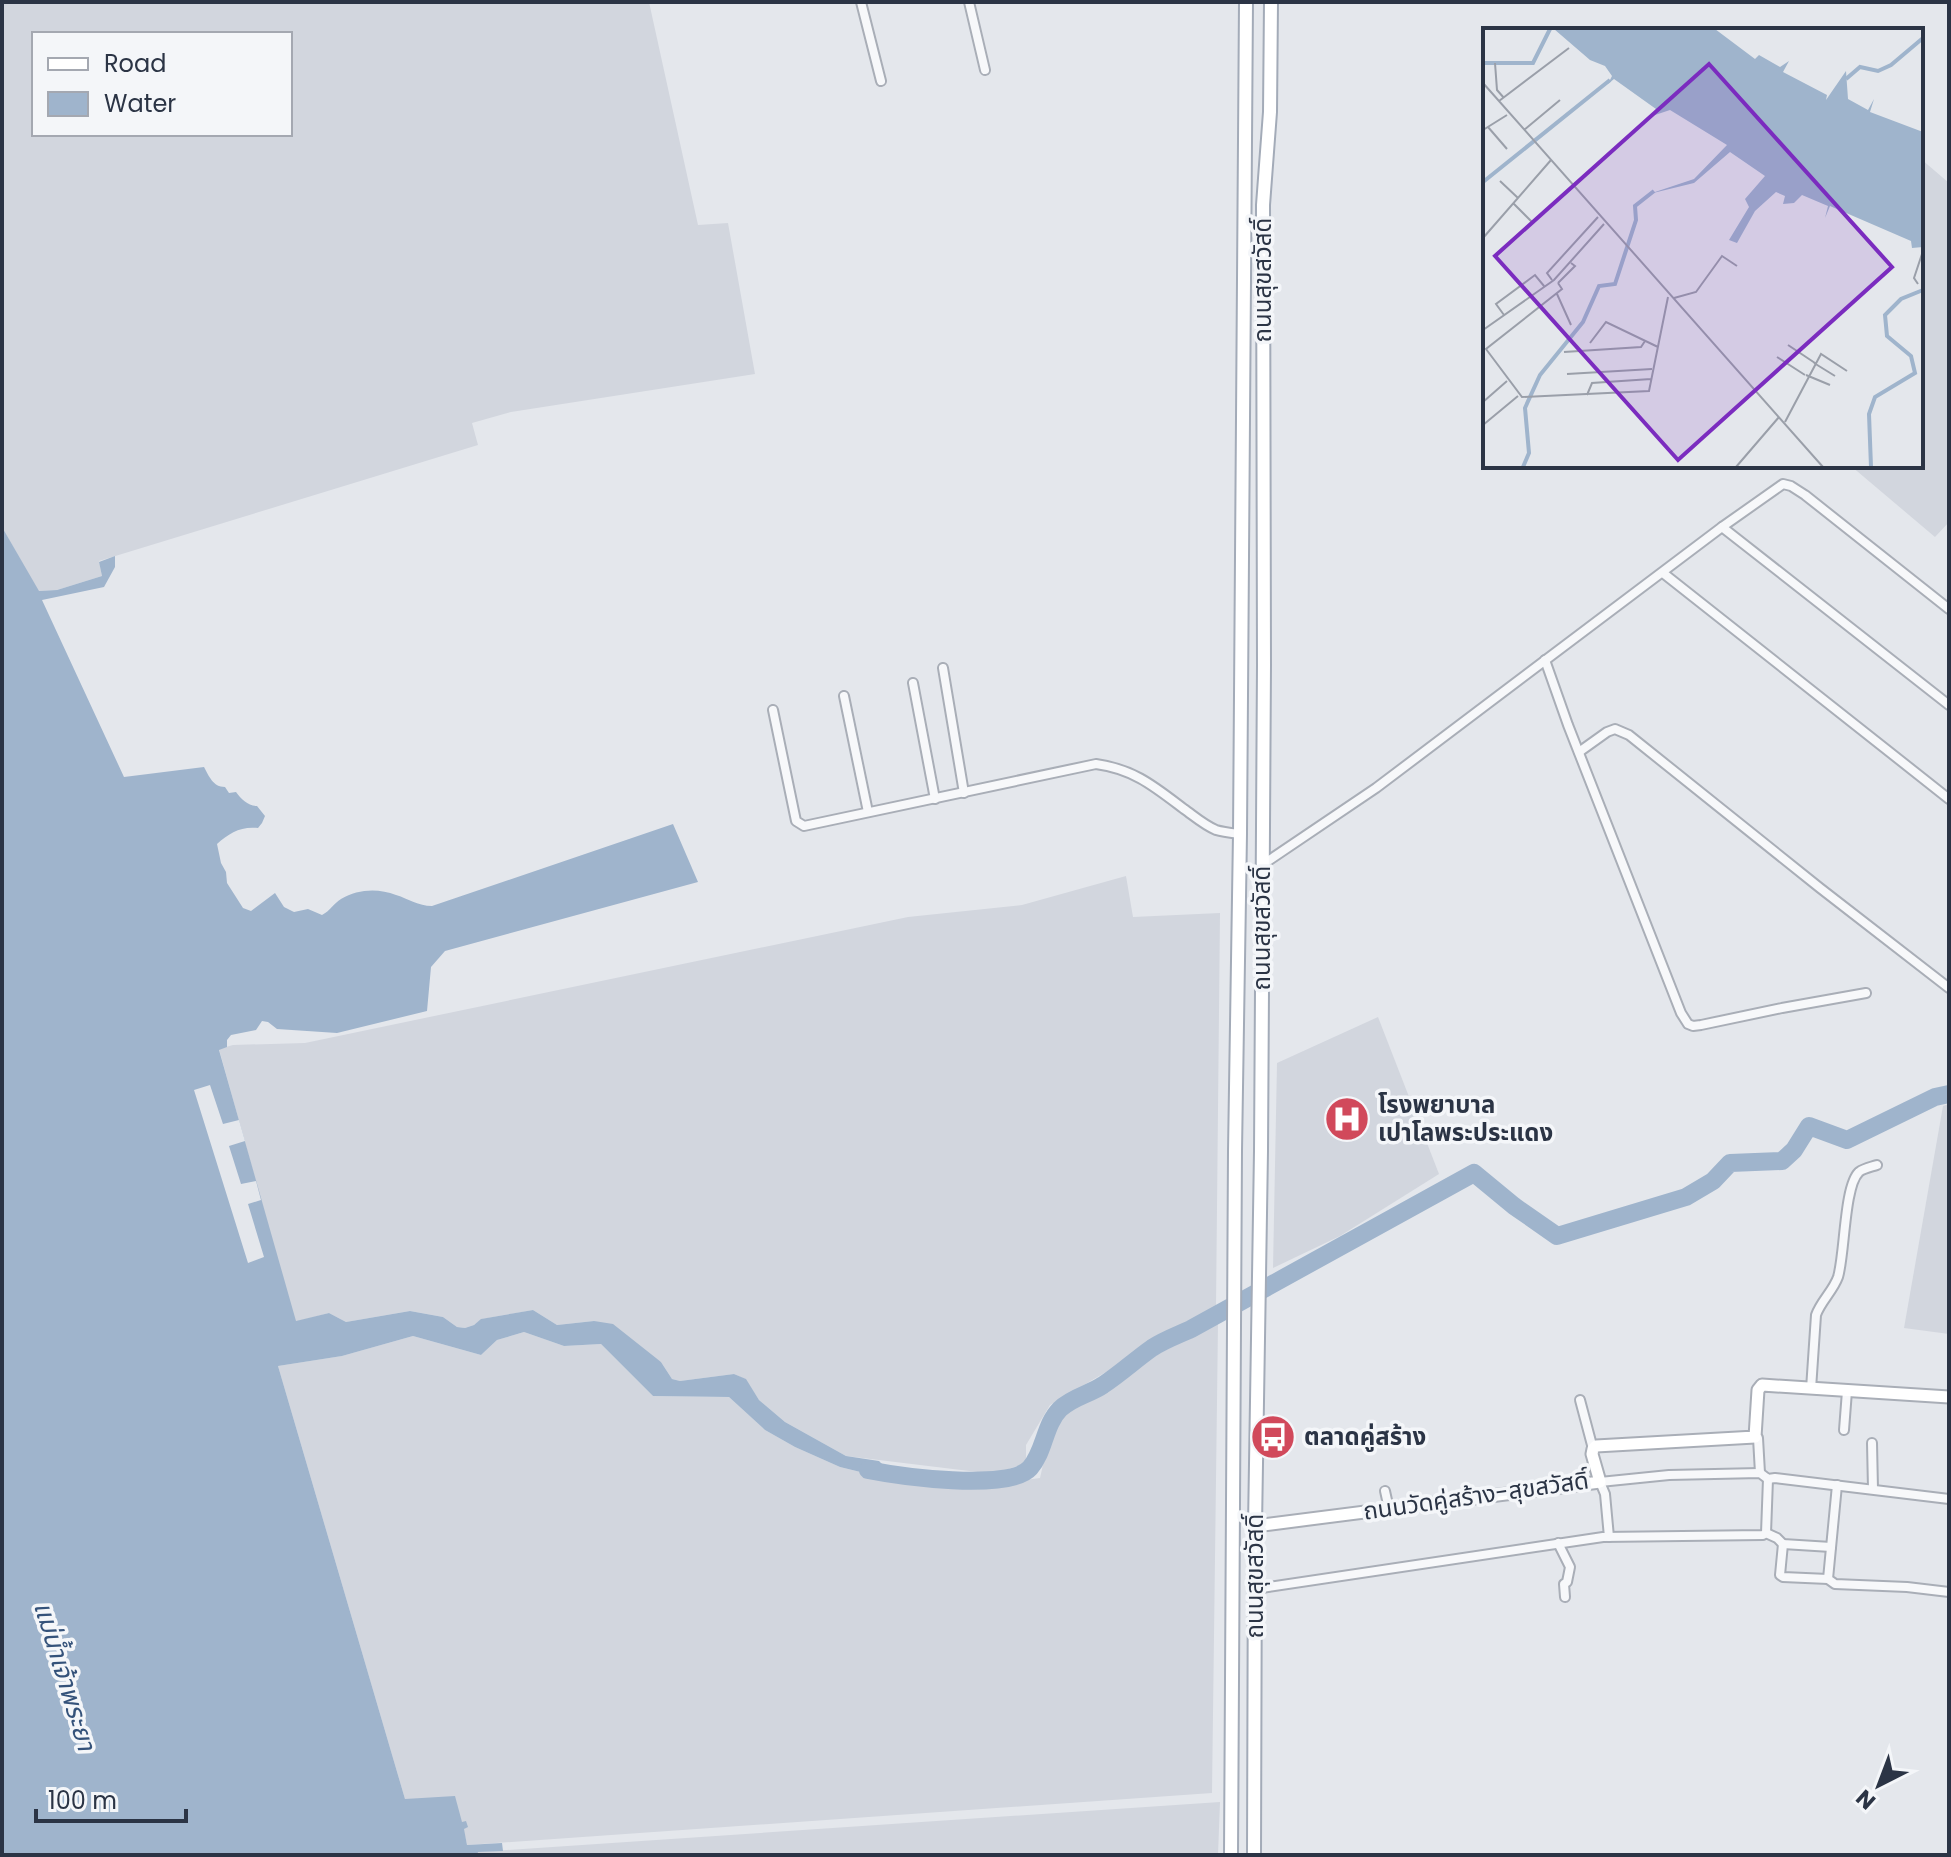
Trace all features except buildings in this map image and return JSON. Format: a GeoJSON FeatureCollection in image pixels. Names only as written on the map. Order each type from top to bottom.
{"type":"FeatureCollection","features":[{"type":"Feature","properties":{"kind":"main road","name":"ถนนสุขสวัสดิ์"},"geometry":{"type":"LineString","coordinates":[[1231,1855],[1246,2]]}},
{"type":"Feature","properties":{"kind":"main road","name":"ถนนสุขสวัสดิ์"},"geometry":{"type":"LineString","coordinates":[[1254,1855],[1262,865],[1263,205],[1270,112],[1271,2]]}},
{"type":"Feature","properties":{"kind":"street"},"geometry":{"type":"LineString","coordinates":[[861,2],[881,81]]}},
{"type":"Feature","properties":{"kind":"street"},"geometry":{"type":"LineString","coordinates":[[969,2],[985,70]]}},
{"type":"Feature","properties":{"kind":"street"},"geometry":{"type":"LineString","coordinates":[[1262,865],[1455,731],[1779,486],[1787,484],[1805,495],[1949,609]]}},
{"type":"Feature","properties":{"kind":"street"},"geometry":{"type":"LineString","coordinates":[[1722,527],[1949,705]]}},
{"type":"Feature","properties":{"kind":"street"},"geometry":{"type":"LineString","coordinates":[[1663,573],[1949,799]]}},
{"type":"Feature","properties":{"kind":"street"},"geometry":{"type":"LineString","coordinates":[[1545,660],[1664,971],[1688,1024],[1701,1025],[1866,993]]}},
{"type":"Feature","properties":{"kind":"street"},"geometry":{"type":"LineString","coordinates":[[943,668],[964,793]]}},
{"type":"Feature","properties":{"kind":"street"},"geometry":{"type":"LineString","coordinates":[[913,683],[935,799]]}},
{"type":"Feature","properties":{"kind":"street"},"geometry":{"type":"LineString","coordinates":[[844,696],[868,812]]}},
{"type":"Feature","properties":{"kind":"street"},"geometry":{"type":"LineString","coordinates":[[773,710],[796,821],[804,826],[1096,764],[1126,770],[1216,830],[1240,834]]}},
{"type":"Feature","properties":{"kind":"street"},"geometry":{"type":"LineString","coordinates":[[1579,752],[1615,729],[1629,735],[1949,988]]}},
{"type":"Feature","properties":{"kind":"street"},"geometry":{"type":"LineString","coordinates":[[1811,1389],[1816,1315],[1837,1281],[1851,1190],[1857,1174],[1877,1165]]}},
{"type":"Feature","properties":{"kind":"street"},"geometry":{"type":"LineString","coordinates":[[1766,1533],[1764,1476],[1758,1438],[1755,1437],[1758,1390],[1762,1385],[1949,1397]]}},
{"type":"Feature","properties":{"kind":"street"},"geometry":{"type":"LineString","coordinates":[[1844,1430],[1847,1391]]}},
{"type":"Feature","properties":{"kind":"street"},"geometry":{"type":"LineString","coordinates":[[1580,1400],[1593,1449]]}},
{"type":"Feature","properties":{"kind":"street","name":"ถนนวัดคู่สร้าง-สุขสวัสดิ์"},"geometry":{"type":"LineString","coordinates":[[1255,1526],[1600,1482],[1592,1454],[1596,1446],[1755,1437]]}},
{"type":"Feature","properties":{"kind":"street"},"geometry":{"type":"LineString","coordinates":[[1872,1443],[1873,1489]]}},
{"type":"Feature","properties":{"kind":"street"},"geometry":{"type":"LineString","coordinates":[[1609,1537],[1605,1494],[1600,1482],[1669,1475],[1764,1476],[1949,1499]]}},
{"type":"Feature","properties":{"kind":"street"},"geometry":{"type":"LineString","coordinates":[[1828,1579],[1837,1485]]}},
{"type":"Feature","properties":{"kind":"street"},"geometry":{"type":"LineString","coordinates":[[1385,1491],[1389,1509]]}},
{"type":"Feature","properties":{"kind":"street"},"geometry":{"type":"LineString","coordinates":[[1255,1589],[1609,1537],[1766,1533],[1783,1544],[1831,1547]]}},
{"type":"Feature","properties":{"kind":"street"},"geometry":{"type":"LineString","coordinates":[[1558,1543],[1570,1567],[1564,1584],[1565,1597]]}},
{"type":"Feature","properties":{"kind":"street"},"geometry":{"type":"LineString","coordinates":[[1783,1544],[1780,1575],[1783,1577],[1949,1592]]}},
{"type":"Feature","properties":{"kind":"shaded area"},"geometry":{"type":"Polygon","coordinates":[[[2,2],[649,2],[698,225],[728,223],[755,374],[511,412],[472,423],[478,445],[99,561],[102,576],[57,590],[38,591],[2,527],[2,2]]]}},
{"type":"Feature","properties":{"kind":"shaded area"},"geometry":{"type":"Polygon","coordinates":[[[1923,161],[1949,183],[1949,522],[1935,537],[1853,468],[1923,468],[1923,161]]]}},
{"type":"Feature","properties":{"kind":"shaded area"},"geometry":{"type":"Polygon","coordinates":[[[1126,876],[1133,917],[1220,913],[1216,1307],[1050,1405],[1026,1445],[1026,1463],[994,1474],[846,1456],[785,1422],[759,1400],[745,1379],[734,1374],[680,1381],[672,1379],[661,1362],[594,1321],[557,1325],[533,1310],[482,1319],[465,1328],[457,1327],[443,1317],[410,1311],[346,1322],[329,1313],[295,1322],[219,1049],[233,1045],[305,1043],[908,917],[1022,905],[1126,876]]]}},
{"type":"Feature","properties":{"kind":"shaded area","name":"โรงพยาบาล เปาโลพระประแดง"},"geometry":{"type":"Polygon","coordinates":[[[1378,1017],[1439,1174],[1340,1236],[1273,1268],[1277,1063],[1378,1017]]]}},
{"type":"Feature","properties":{"kind":"shaded area"},"geometry":{"type":"Polygon","coordinates":[[[1949,1104],[1949,1334],[1904,1328],[1943,1106],[1949,1104]]]}},
{"type":"Feature","properties":{"kind":"shaded area"},"geometry":{"type":"Polygon","coordinates":[[[1218,1323],[1212,1793],[467,1845],[462,1822],[405,1799],[278,1366],[342,1356],[413,1336],[481,1355],[497,1340],[524,1332],[564,1346],[601,1344],[653,1396],[729,1397],[765,1430],[840,1467],[889,1479],[960,1489],[1040,1478],[1056,1407],[1218,1323]]]}},
{"type":"Feature","properties":{"kind":"shaded area"},"geometry":{"type":"Polygon","coordinates":[[[1220,1802],[1218,1855],[477,1855],[477,1852],[1220,1802]]]}},
{"type":"Feature","properties":{"kind":"water","name":"แม่น้ำเจ้าพระยา"},"geometry":{"type":"Polygon","coordinates":[[[2,527],[39,591],[57,590],[102,576],[99,562],[115,556],[115,567],[104,587],[42,600],[124,777],[204,767],[214,783],[225,787],[229,793],[236,792],[245,802],[257,806],[265,816],[258,828],[236,831],[217,844],[227,883],[243,908],[251,911],[275,893],[284,907],[294,912],[308,909],[322,915],[341,899],[368,891],[389,893],[432,906],[673,824],[698,882],[445,951],[431,967],[427,1011],[337,1033],[277,1029],[262,1021],[256,1030],[231,1035],[227,1047],[219,1050],[296,1321],[329,1313],[346,1322],[410,1311],[443,1317],[457,1327],[465,1328],[481,1319],[533,1310],[557,1325],[594,1321],[613,1324],[661,1362],[672,1379],[680,1381],[734,1374],[746,1379],[759,1400],[785,1422],[846,1456],[879,1461],[890,1472],[889,1479],[840,1467],[795,1447],[765,1430],[729,1397],[653,1396],[601,1344],[564,1346],[524,1332],[497,1340],[481,1355],[413,1336],[342,1356],[278,1366],[405,1799],[455,1796],[462,1822],[466,1821],[468,1827],[464,1829],[467,1845],[502,1843],[503,1851],[478,1852],[477,1855],[2,1855],[2,527]]]}},
{"type":"Feature","properties":{"kind":"pier"},"geometry":{"type":"Polygon","coordinates":[[[210,1085],[223,1124],[239,1120],[245,1141],[229,1146],[241,1184],[256,1181],[261,1200],[248,1204],[264,1257],[248,1263],[194,1090],[210,1085]]]}},
{"type":"Feature","properties":{"kind":"waterway"},"geometry":{"type":"LineString","coordinates":[[868,1470],[903,1476],[977,1481],[1018,1475],[1035,1461],[1055,1415],[1065,1405],[1103,1385],[1157,1345],[1474,1173],[1557,1236],[1686,1197],[1713,1181],[1730,1163],[1782,1161],[1794,1150],[1809,1126],[1847,1140],[1935,1097],[1949,1094]]}},
{"type":"Feature","properties":{"kind":"place","name":"โรงพยาบาล เปาโลพระประแดง"},"geometry":{"type":"Point","coordinates":[1347,1119]}},
{"type":"Feature","properties":{"kind":"place","name":"ตลาดคู่สร้าง"},"geometry":{"type":"Point","coordinates":[1273,1437]}}]}
